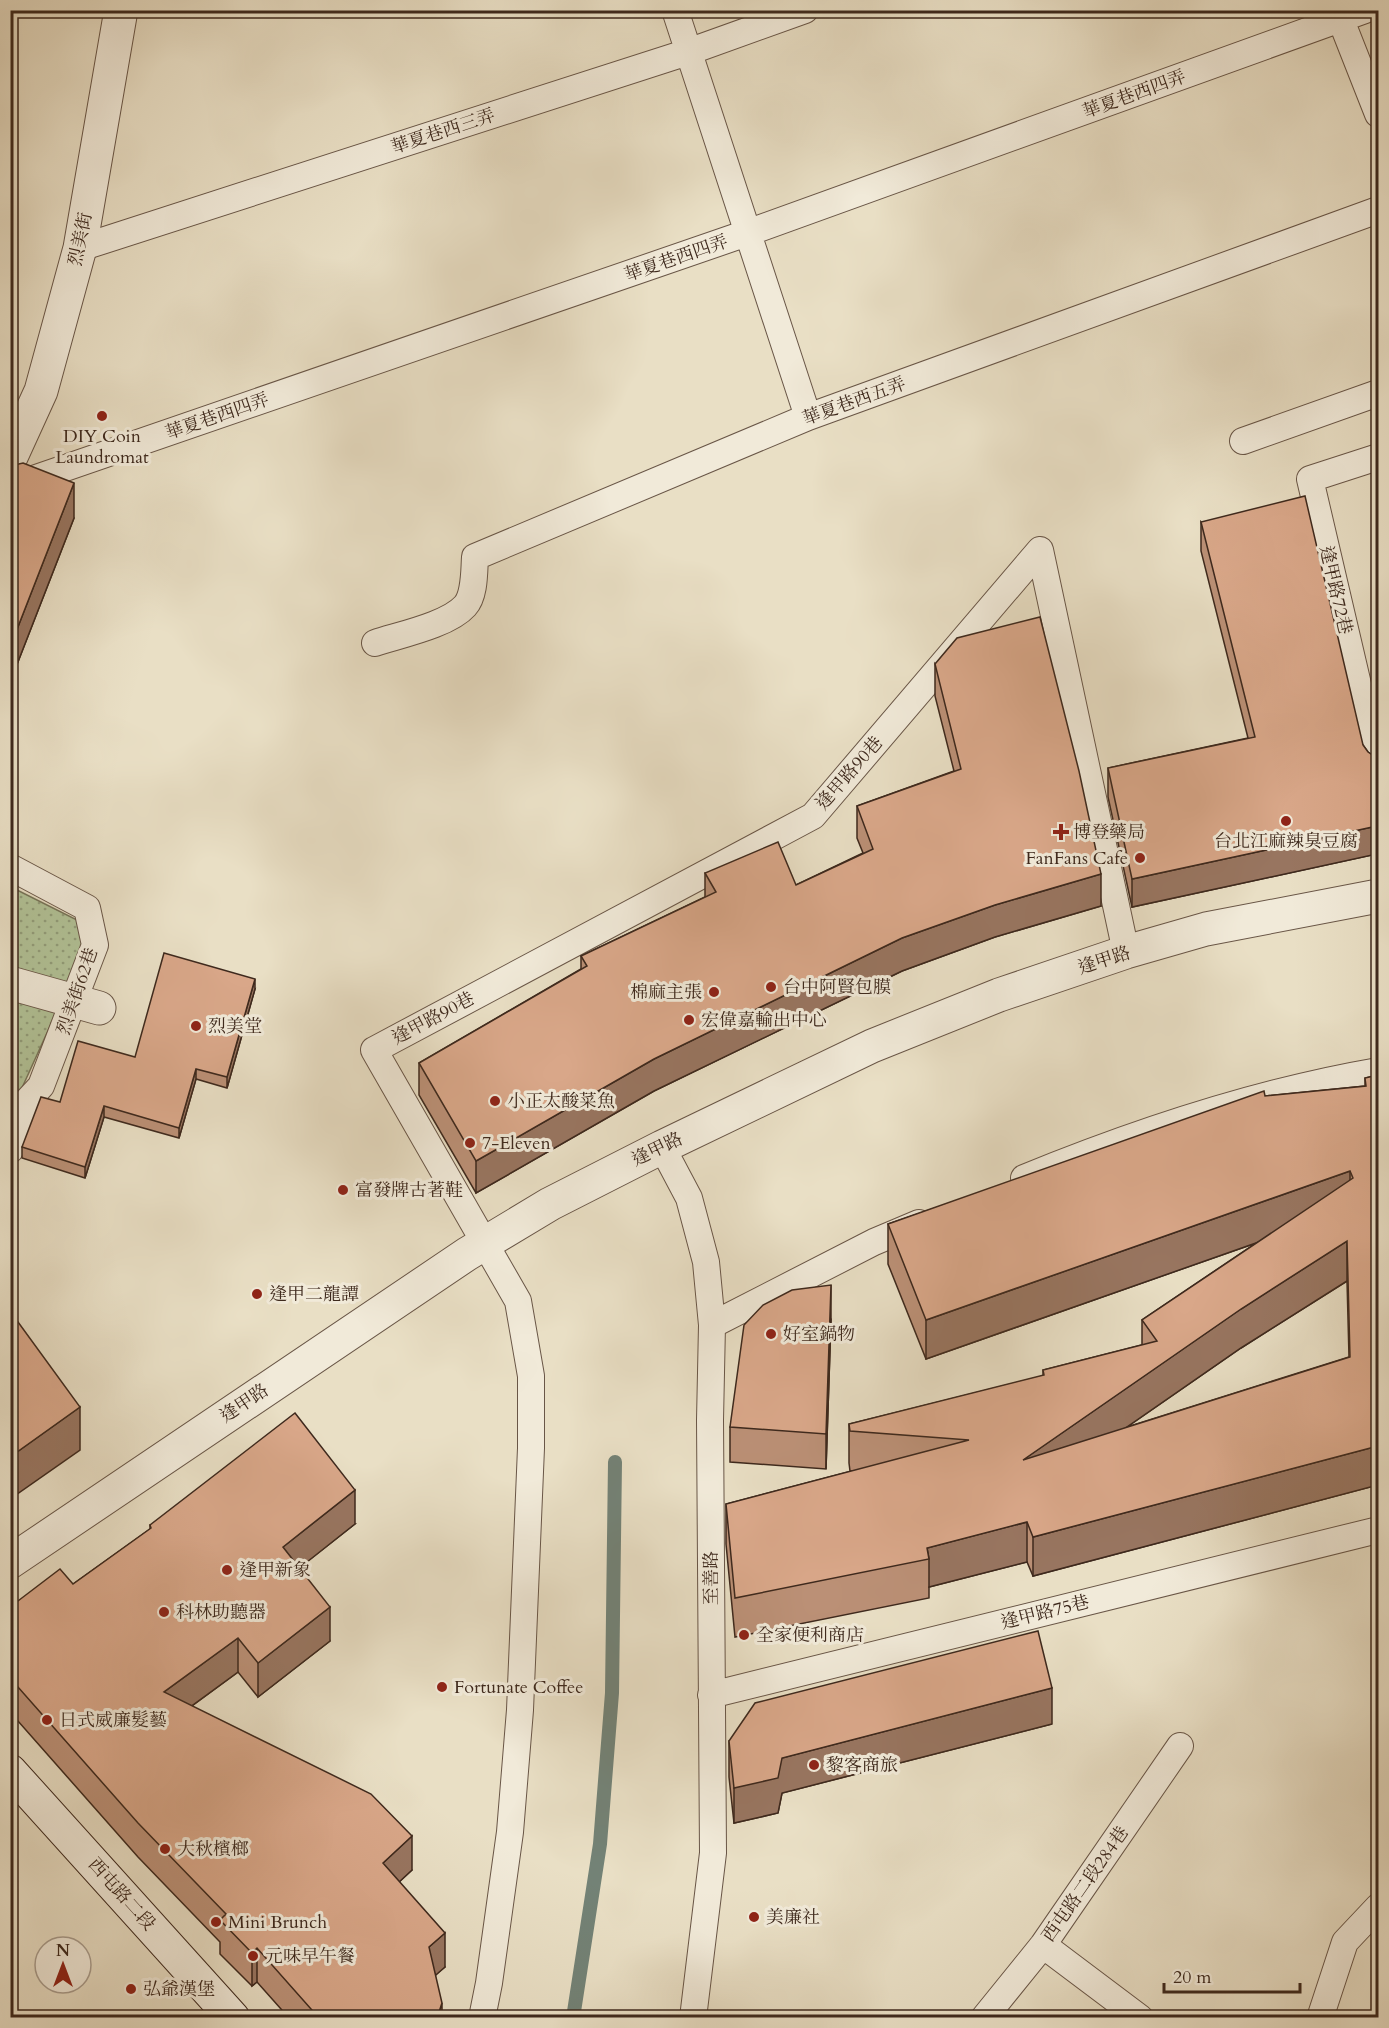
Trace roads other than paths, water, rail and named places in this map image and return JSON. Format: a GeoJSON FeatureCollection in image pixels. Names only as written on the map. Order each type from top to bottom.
{"type":"FeatureCollection","features":[{"type":"Feature","properties":{"kind":"street","name":"烈美街"},"geometry":{"type":"LineString","coordinates":[[10,459],[41,390],[80,248],[121,10]]}},
{"type":"Feature","properties":{"kind":"street","name":"逢甲路"},"geometry":{"type":"LineString","coordinates":[[10,1562],[368,1319],[486,1243],[550,1204],[662,1147],[872,1046],[999,995],[1126,952],[1206,929],[1378,896]]}},
{"type":"Feature","properties":{"kind":"street"},"geometry":{"type":"LineString","coordinates":[[10,983],[87,1005]]}},
{"type":"Feature","properties":{"kind":"street","name":"西屯路二段"},"geometry":{"type":"LineString","coordinates":[[10,1771],[220,2013]]}},
{"type":"Feature","properties":{"kind":"lane"},"geometry":{"type":"LineString","coordinates":[[675,10],[808,417]]}},
{"type":"Feature","properties":{"kind":"lane","name":"華夏巷西三弄"},"geometry":{"type":"LineString","coordinates":[[80,248],[688,52],[805,10]]}},
{"type":"Feature","properties":{"kind":"lane","name":"華夏巷西四弄"},"geometry":{"type":"LineString","coordinates":[[10,487],[747,233],[1338,15],[1365,10]]}},
{"type":"Feature","properties":{"kind":"lane"},"geometry":{"type":"LineString","coordinates":[[1338,15],[1378,114]]}},
{"type":"Feature","properties":{"kind":"lane","name":"華夏巷西五弄"},"geometry":{"type":"LineString","coordinates":[[375,643],[427,626],[454,615],[466,606],[472,590],[475,557],[808,417],[1378,210]]}},
{"type":"Feature","properties":{"kind":"lane"},"geometry":{"type":"LineString","coordinates":[[1243,441],[1378,393]]}},
{"type":"Feature","properties":{"kind":"lane","name":"逢甲路72巷"},"geometry":{"type":"LineString","coordinates":[[1378,457],[1310,479],[1378,770]]}},
{"type":"Feature","properties":{"kind":"lane","name":"逢甲路90巷"},"geometry":{"type":"LineString","coordinates":[[486,1243],[374,1050],[813,816],[1040,550],[1126,952]]}},
{"type":"Feature","properties":{"kind":"lane","name":"烈美街62巷"},"geometry":{"type":"LineString","coordinates":[[10,867],[87,908],[95,945],[87,1005],[41,1086],[28,1100],[10,1150]]}},
{"type":"Feature","properties":{"kind":"lane"},"geometry":{"type":"LineString","coordinates":[[1000,1188],[1089,1151],[1215,1109],[1315,1082],[1378,1071]]}},
{"type":"Feature","properties":{"kind":"lane","name":"至善路"},"geometry":{"type":"LineString","coordinates":[[662,1147],[689,1198],[706,1262],[712,1325],[713,1854],[693,2018]]}},
{"type":"Feature","properties":{"kind":"lane"},"geometry":{"type":"LineString","coordinates":[[712,1325],[874,1242],[937,1215]]}},
{"type":"Feature","properties":{"kind":"lane"},"geometry":{"type":"LineString","coordinates":[[482,2018],[510,1832],[520,1710],[531,1448],[531,1376],[518,1301],[486,1243]]}},
{"type":"Feature","properties":{"kind":"lane","name":"逢甲路75巷"},"geometry":{"type":"LineString","coordinates":[[711,1695],[1378,1530]]}},
{"type":"Feature","properties":{"kind":"lane","name":"西屯路二段284巷"},"geometry":{"type":"LineString","coordinates":[[984,2018],[1043,1945],[1180,1746]]}},
{"type":"Feature","properties":{"kind":"lane"},"geometry":{"type":"LineString","coordinates":[[1320,2018],[1344,1942],[1378,1907]]}},
{"type":"Feature","properties":{"kind":"lane"},"geometry":{"type":"LineString","coordinates":[[1043,1945],[1140,2018]]}},
{"type":"Feature","properties":{"kind":"waterway"},"geometry":{"type":"LineString","coordinates":[[573,2018],[600,1844],[612,1693],[615,1462]]}},
{"type":"Feature","properties":{"kind":"place","name":"DIY Coin Laundromat"},"geometry":{"type":"Point","coordinates":[102,416]}},
{"type":"Feature","properties":{"kind":"place","name":"台北江麻辣臭豆腐"},"geometry":{"type":"Point","coordinates":[1286,821]}},
{"type":"Feature","properties":{"kind":"place","name":"博登藥局"},"geometry":{"type":"Point","coordinates":[1061,832]}},
{"type":"Feature","properties":{"kind":"place","name":"FanFans Cafe"},"geometry":{"type":"Point","coordinates":[1140,858]}},
{"type":"Feature","properties":{"kind":"place","name":"台中阿賢包膜"},"geometry":{"type":"Point","coordinates":[771,987]}},
{"type":"Feature","properties":{"kind":"place","name":"棉麻主張"},"geometry":{"type":"Point","coordinates":[714,992]}},
{"type":"Feature","properties":{"kind":"place","name":"宏偉嘉輸出中心"},"geometry":{"type":"Point","coordinates":[689,1020]}},
{"type":"Feature","properties":{"kind":"place","name":"烈美堂"},"geometry":{"type":"Point","coordinates":[196,1026]}},
{"type":"Feature","properties":{"kind":"place","name":"小正太酸菜魚"},"geometry":{"type":"Point","coordinates":[495,1101]}},
{"type":"Feature","properties":{"kind":"place","name":"7-Eleven"},"geometry":{"type":"Point","coordinates":[470,1143]}},
{"type":"Feature","properties":{"kind":"place","name":"富發牌古著鞋"},"geometry":{"type":"Point","coordinates":[343,1190]}},
{"type":"Feature","properties":{"kind":"place","name":"逢甲二龍譚"},"geometry":{"type":"Point","coordinates":[257,1294]}},
{"type":"Feature","properties":{"kind":"place","name":"好室鍋物"},"geometry":{"type":"Point","coordinates":[771,1334]}},
{"type":"Feature","properties":{"kind":"place","name":"逢甲新象"},"geometry":{"type":"Point","coordinates":[227,1570]}},
{"type":"Feature","properties":{"kind":"place","name":"科林助聽器"},"geometry":{"type":"Point","coordinates":[164,1612]}},
{"type":"Feature","properties":{"kind":"place","name":"全家便利商店"},"geometry":{"type":"Point","coordinates":[744,1635]}},
{"type":"Feature","properties":{"kind":"place","name":"Fortunate Coffee"},"geometry":{"type":"Point","coordinates":[442,1687]}},
{"type":"Feature","properties":{"kind":"place","name":"日式威廉髮藝"},"geometry":{"type":"Point","coordinates":[47,1720]}},
{"type":"Feature","properties":{"kind":"place","name":"黎客商旅"},"geometry":{"type":"Point","coordinates":[814,1765]}},
{"type":"Feature","properties":{"kind":"place","name":"大秋檳榔"},"geometry":{"type":"Point","coordinates":[165,1849]}},
{"type":"Feature","properties":{"kind":"place","name":"美廉社"},"geometry":{"type":"Point","coordinates":[754,1917]}},
{"type":"Feature","properties":{"kind":"place","name":"Mini Brunch"},"geometry":{"type":"Point","coordinates":[216,1922]}},
{"type":"Feature","properties":{"kind":"place","name":"元味早午餐"},"geometry":{"type":"Point","coordinates":[253,1956]}},
{"type":"Feature","properties":{"kind":"place","name":"弘爺漢堡"},"geometry":{"type":"Point","coordinates":[131,1989]}}]}
